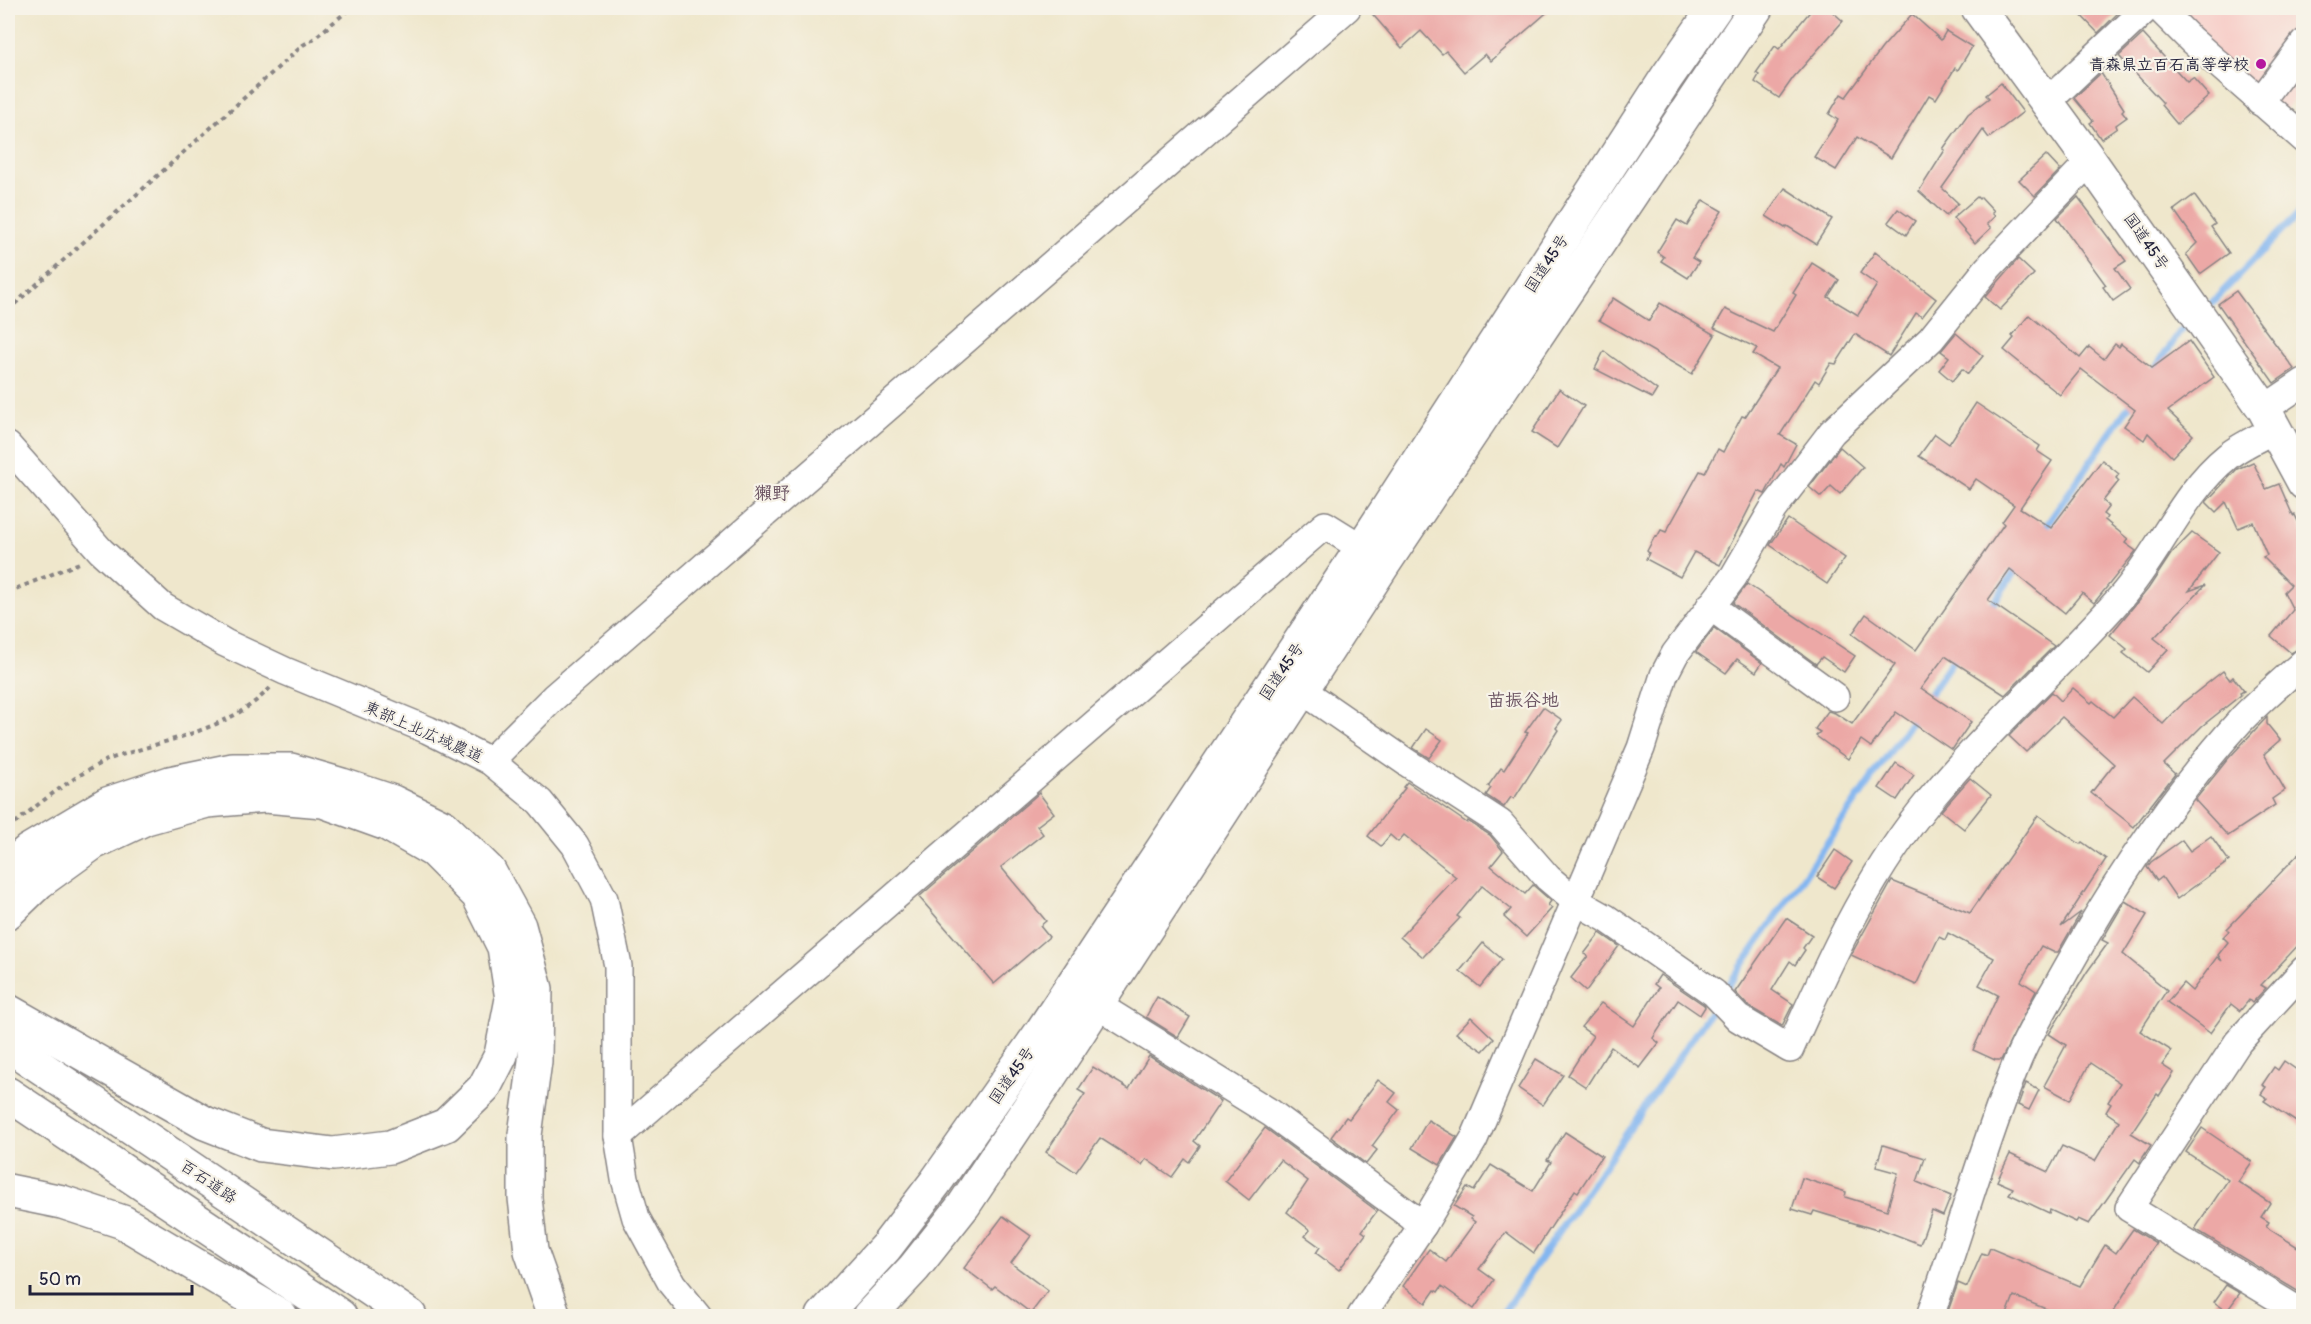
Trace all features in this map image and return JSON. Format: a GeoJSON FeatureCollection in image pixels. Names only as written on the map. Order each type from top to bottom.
{"type":"FeatureCollection","features":[{"type":"Feature","properties":{"kind":"highway","name":"国道45号"},"geometry":{"type":"LineString","coordinates":[[823,1317],[886,1247],[1042,1031],[1362,549],[1660,87],[1715,8]]}},
{"type":"Feature","properties":{"kind":"highway","name":"国道45号"},"geometry":{"type":"LineString","coordinates":[[868,1317],[914,1268],[964,1205],[1302,690],[1755,8]]}},
{"type":"Feature","properties":{"kind":"highway","name":"国道45号"},"geometry":{"type":"LineString","coordinates":[[1978,8],[2090,161],[2270,419],[2304,483]]}},
{"type":"Feature","properties":{"kind":"highway"},"geometry":{"type":"LineString","coordinates":[[8,868],[28,851],[107,804],[170,783],[233,770],[291,770],[342,784],[393,802],[444,827],[489,871],[519,926],[536,989],[535,1061],[525,1135],[525,1198],[531,1251],[554,1317]]}},
{"type":"Feature","properties":{"kind":"highway"},"geometry":{"type":"LineString","coordinates":[[8,912],[39,882],[93,843],[146,818],[207,801],[265,796],[323,801],[387,824],[434,851],[478,895],[504,947],[512,999],[501,1055],[484,1089],[446,1125],[390,1148],[333,1154],[261,1144],[205,1123],[8,1011]]}},
{"type":"Feature","properties":{"kind":"highway","name":"百石道路"},"geometry":{"type":"LineString","coordinates":[[8,1046],[411,1317]]}},
{"type":"Feature","properties":{"kind":"highway"},"geometry":{"type":"LineString","coordinates":[[8,1094],[340,1317]]}},
{"type":"Feature","properties":{"kind":"highway"},"geometry":{"type":"LineString","coordinates":[[8,1191],[62,1202],[123,1222],[281,1317]]}},
{"type":"Feature","properties":{"kind":"street"},"geometry":{"type":"LineString","coordinates":[[490,761],[554,697],[1347,8]]}},
{"type":"Feature","properties":{"kind":"street"},"geometry":{"type":"LineString","coordinates":[[2047,102],[2147,8]]}},
{"type":"Feature","properties":{"kind":"street"},"geometry":{"type":"LineString","coordinates":[[2159,8],[2260,102],[2304,139]]}},
{"type":"Feature","properties":{"kind":"street"},"geometry":{"type":"LineString","coordinates":[[2260,102],[2304,43]]}},
{"type":"Feature","properties":{"kind":"street"},"geometry":{"type":"LineString","coordinates":[[1361,1317],[1424,1225],[1474,1139],[1641,747],[1664,675],[1674,654],[1734,576],[1773,509],[1832,432],[1931,339],[1988,268],[2090,161]]}},
{"type":"Feature","properties":{"kind":"street"},"geometry":{"type":"LineString","coordinates":[[1302,690],[1500,823],[1548,878],[1574,900],[1606,918],[1714,993],[1738,1018],[1790,1049],[1829,961],[1855,910],[1919,814],[1956,769],[2123,595],[2198,486],[2270,419],[2304,382]]}},
{"type":"Feature","properties":{"kind":"street","name":"東部上北広域農道"},"geometry":{"type":"LineString","coordinates":[[8,446],[101,551],[163,607],[225,643],[285,671],[428,730],[490,761],[540,802],[575,845],[604,899],[618,966],[618,1136],[625,1179],[636,1218],[672,1284],[698,1317]]}},
{"type":"Feature","properties":{"kind":"street"},"geometry":{"type":"LineString","coordinates":[[618,1136],[1325,525],[1362,549]]}},
{"type":"Feature","properties":{"kind":"street"},"geometry":{"type":"LineString","coordinates":[[1710,606],[1835,697]]}},
{"type":"Feature","properties":{"kind":"street"},"geometry":{"type":"LineString","coordinates":[[1930,1317],[1954,1250],[1969,1194],[2017,1061],[2035,1023],[2101,907],[2189,780],[2242,719],[2304,662]]}},
{"type":"Feature","properties":{"kind":"street"},"geometry":{"type":"LineString","coordinates":[[2304,970],[2238,1042],[2129,1208],[2304,1314]]}},
{"type":"Feature","properties":{"kind":"street"},"geometry":{"type":"LineString","coordinates":[[1097,1005],[1271,1113],[1424,1225]]}},
{"type":"Feature","properties":{"kind":"path"},"geometry":{"type":"LineString","coordinates":[[8,310],[286,60],[351,8]]}},
{"type":"Feature","properties":{"kind":"path"},"geometry":{"type":"LineString","coordinates":[[8,592],[73,568],[101,551]]}},
{"type":"Feature","properties":{"kind":"path"},"geometry":{"type":"LineString","coordinates":[[8,830],[70,780],[106,760],[219,724],[267,691],[285,671]]}},
{"type":"Feature","properties":{"kind":"shaded area","name":"青森県立百石高等学校"},"geometry":{"type":"Polygon","coordinates":[[[2159,8],[2303,8],[2303,88],[2279,118],[2159,8]]]}},
{"type":"Feature","properties":{"kind":"building"},"geometry":{"type":"Polygon","coordinates":[[[1367,8],[1552,8],[1491,61],[1485,54],[1464,72],[1446,51],[1442,54],[1421,31],[1402,48],[1367,8]]]}},
{"type":"Feature","properties":{"kind":"building"},"geometry":{"type":"Polygon","coordinates":[[[1813,8],[1828,8],[1843,21],[1793,78],[1779,98],[1755,82],[1759,75],[1756,73],[1775,46],[1779,49],[1813,8]]]}},
{"type":"Feature","properties":{"kind":"building"},"geometry":{"type":"Polygon","coordinates":[[[2074,8],[2119,8],[2121,10],[2098,33],[2074,8]]]}},
{"type":"Feature","properties":{"kind":"building"},"geometry":{"type":"Polygon","coordinates":[[[1912,14],[1941,40],[1946,31],[1972,47],[1958,70],[1955,68],[1936,99],[1929,95],[1891,158],[1857,137],[1836,170],[1814,157],[1838,120],[1829,114],[1841,94],[1846,97],[1882,48],[1912,14]]]}},
{"type":"Feature","properties":{"kind":"building"},"geometry":{"type":"Polygon","coordinates":[[[2143,34],[2187,82],[2193,78],[2209,96],[2177,124],[2161,105],[2163,103],[2119,56],[2143,34]]]}},
{"type":"Feature","properties":{"kind":"building"},"geometry":{"type":"Polygon","coordinates":[[[2101,73],[2127,117],[2116,125],[2117,128],[2101,139],[2090,123],[2093,121],[2074,98],[2101,73]]]}},
{"type":"Feature","properties":{"kind":"building"},"geometry":{"type":"Polygon","coordinates":[[[2001,83],[2023,112],[1989,138],[1983,130],[1942,188],[1958,203],[1946,216],[1919,191],[1945,150],[1943,149],[1968,114],[1989,98],[1986,95],[2001,83]]]}},
{"type":"Feature","properties":{"kind":"building"},"geometry":{"type":"Polygon","coordinates":[[[2046,155],[2060,170],[2035,196],[2019,180],[2046,155]]]}},
{"type":"Feature","properties":{"kind":"building"},"geometry":{"type":"Polygon","coordinates":[[[1785,188],[1832,219],[1816,244],[1766,216],[1785,188]]]}},
{"type":"Feature","properties":{"kind":"building"},"geometry":{"type":"Polygon","coordinates":[[[2194,195],[2215,224],[2211,227],[2229,253],[2200,274],[2186,254],[2197,243],[2174,210],[2194,195]]]}},
{"type":"Feature","properties":{"kind":"building"},"geometry":{"type":"Polygon","coordinates":[[[1977,197],[1979,199],[1981,197],[1994,211],[1992,213],[1995,216],[1987,224],[1991,228],[1975,243],[1953,218],[1977,197]]]}},
{"type":"Feature","properties":{"kind":"building"},"geometry":{"type":"Polygon","coordinates":[[[2078,197],[2126,261],[2115,268],[2130,289],[2113,301],[2103,287],[2106,285],[2057,218],[2078,197]]]}},
{"type":"Feature","properties":{"kind":"building"},"geometry":{"type":"Polygon","coordinates":[[[1703,200],[1722,211],[1692,258],[1699,262],[1688,278],[1661,261],[1664,257],[1657,252],[1677,220],[1687,226],[1703,200]]]}},
{"type":"Feature","properties":{"kind":"building"},"geometry":{"type":"Polygon","coordinates":[[[1898,209],[1915,221],[1906,235],[1888,222],[1898,209]]]}},
{"type":"Feature","properties":{"kind":"building"},"geometry":{"type":"Polygon","coordinates":[[[1875,252],[1936,299],[1922,317],[1916,313],[1889,356],[1855,334],[1836,364],[1831,363],[1819,383],[1815,380],[1780,435],[1796,444],[1784,467],[1781,464],[1765,494],[1758,491],[1720,565],[1694,552],[1680,577],[1646,559],[1649,553],[1647,551],[1655,536],[1657,537],[1661,530],[1666,532],[1700,471],[1705,473],[1718,449],[1723,452],[1742,416],[1745,417],[1777,368],[1753,354],[1757,348],[1714,328],[1725,309],[1773,332],[1796,295],[1793,293],[1812,263],[1839,280],[1828,297],[1858,315],[1877,285],[1860,273],[1875,252]]]}},
{"type":"Feature","properties":{"kind":"building"},"geometry":{"type":"Polygon","coordinates":[[[2018,259],[2034,274],[2000,310],[1985,297],[2018,259]]]}},
{"type":"Feature","properties":{"kind":"building"},"geometry":{"type":"Polygon","coordinates":[[[2236,291],[2294,369],[2274,383],[2218,304],[2236,291]]]}},
{"type":"Feature","properties":{"kind":"building"},"geometry":{"type":"Polygon","coordinates":[[[1613,298],[1649,321],[1660,303],[1715,335],[1692,374],[1599,320],[1613,298]]]}},
{"type":"Feature","properties":{"kind":"building"},"geometry":{"type":"Polygon","coordinates":[[[2029,315],[2080,358],[2089,347],[2104,359],[2115,344],[2119,347],[2121,344],[2152,368],[2189,341],[2214,377],[2168,411],[2193,435],[2172,457],[2148,433],[2144,440],[2124,426],[2135,410],[2081,369],[2060,395],[2004,350],[2029,315]]]}},
{"type":"Feature","properties":{"kind":"building"},"geometry":{"type":"Polygon","coordinates":[[[1956,333],[1983,356],[1968,374],[1962,369],[1952,381],[1939,370],[1949,357],[1941,351],[1956,333]]]}},
{"type":"Feature","properties":{"kind":"building"},"geometry":{"type":"Polygon","coordinates":[[[1604,351],[1657,390],[1652,398],[1595,369],[1604,351]]]}},
{"type":"Feature","properties":{"kind":"building"},"geometry":{"type":"Polygon","coordinates":[[[1559,389],[1584,406],[1557,448],[1532,432],[1559,389]]]}},
{"type":"Feature","properties":{"kind":"building"},"geometry":{"type":"Polygon","coordinates":[[[1976,403],[2040,446],[2037,451],[2052,461],[2020,508],[2051,528],[2102,460],[2119,474],[2116,478],[2119,481],[2103,501],[2109,506],[2103,514],[2107,517],[2105,520],[2128,539],[2125,543],[2136,551],[2094,603],[2082,593],[2065,613],[2010,569],[1988,600],[2054,646],[2005,695],[1945,656],[1921,688],[1971,722],[1952,750],[1896,712],[1871,747],[1861,740],[1848,759],[1816,736],[1820,732],[1815,729],[1828,711],[1852,724],[1895,665],[1852,634],[1866,614],[1916,650],[2004,524],[2002,522],[2014,505],[1976,479],[1969,489],[1919,456],[1935,434],[1949,444],[1976,403]]]}},
{"type":"Feature","properties":{"kind":"building"},"geometry":{"type":"Polygon","coordinates":[[[1840,447],[1863,467],[1840,494],[1831,486],[1821,497],[1809,487],[1840,447]]]}},
{"type":"Feature","properties":{"kind":"building"},"geometry":{"type":"Polygon","coordinates":[[[2253,462],[2266,489],[2279,484],[2304,534],[2304,646],[2291,653],[2271,636],[2293,610],[2284,592],[2291,585],[2263,557],[2267,555],[2253,522],[2238,528],[2226,502],[2216,512],[2206,502],[2237,469],[2253,462]]]}},
{"type":"Feature","properties":{"kind":"building"},"geometry":{"type":"Polygon","coordinates":[[[1788,519],[1845,558],[1827,584],[1770,545],[1788,519]]]}},
{"type":"Feature","properties":{"kind":"building"},"geometry":{"type":"Polygon","coordinates":[[[2192,533],[2219,552],[2189,591],[2205,585],[2154,638],[2168,649],[2147,672],[2123,653],[2127,649],[2110,635],[2148,589],[2171,554],[2192,533]]]}},
{"type":"Feature","properties":{"kind":"building"},"geometry":{"type":"Polygon","coordinates":[[[1747,584],[1855,656],[1844,672],[1822,657],[1816,664],[1733,603],[1747,584]]]}},
{"type":"Feature","properties":{"kind":"building"},"geometry":{"type":"Polygon","coordinates":[[[1714,628],[1762,663],[1756,672],[1737,659],[1726,673],[1696,652],[1714,628]]]}},
{"type":"Feature","properties":{"kind":"building"},"geometry":{"type":"Polygon","coordinates":[[[2223,671],[2230,680],[2233,677],[2244,691],[2202,726],[2164,764],[2175,774],[2134,827],[2091,793],[2114,764],[2062,717],[2026,752],[2009,736],[2052,692],[2061,701],[2073,688],[2113,717],[2132,697],[2163,724],[2185,701],[2223,671]]]}},
{"type":"Feature","properties":{"kind":"building"},"geometry":{"type":"Polygon","coordinates":[[[1543,707],[1562,720],[1514,799],[1511,797],[1504,807],[1486,795],[1491,788],[1488,786],[1501,768],[1504,770],[1528,733],[1525,732],[1543,707]]]}},
{"type":"Feature","properties":{"kind":"building"},"geometry":{"type":"Polygon","coordinates":[[[2267,717],[2267,724],[2280,740],[2264,754],[2285,790],[2272,799],[2275,805],[2228,836],[2195,800],[2227,760],[2267,717]]]}},
{"type":"Feature","properties":{"kind":"building"},"geometry":{"type":"Polygon","coordinates":[[[1426,729],[1442,740],[1429,758],[1413,748],[1426,729]]]}},
{"type":"Feature","properties":{"kind":"building"},"geometry":{"type":"Polygon","coordinates":[[[1896,763],[1914,775],[1897,800],[1879,788],[1896,763]]]}},
{"type":"Feature","properties":{"kind":"building"},"geometry":{"type":"Polygon","coordinates":[[[1970,778],[1991,795],[1964,829],[1941,811],[1970,778]]]}},
{"type":"Feature","properties":{"kind":"building"},"geometry":{"type":"Polygon","coordinates":[[[1407,782],[1467,823],[1468,821],[1490,835],[1503,851],[1491,866],[1525,894],[1533,885],[1551,901],[1548,905],[1552,908],[1526,937],[1504,917],[1511,909],[1482,886],[1457,916],[1460,918],[1423,957],[1400,937],[1456,877],[1404,835],[1398,842],[1390,835],[1381,846],[1368,836],[1405,788],[1403,787],[1407,782]]]}},
{"type":"Feature","properties":{"kind":"building"},"geometry":{"type":"Polygon","coordinates":[[[1039,793],[1054,813],[1037,826],[1043,834],[1001,867],[1046,921],[1040,926],[1049,937],[994,984],[919,897],[1039,793]]]}},
{"type":"Feature","properties":{"kind":"building"},"geometry":{"type":"Polygon","coordinates":[[[2038,815],[2106,859],[2061,927],[2081,912],[2058,952],[2041,946],[2021,981],[2036,991],[2001,1060],[1995,1060],[1973,1050],[1998,995],[1979,985],[1994,958],[1948,933],[1945,940],[1939,937],[1916,985],[1851,955],[1892,881],[1970,913],[2038,815]]]}},
{"type":"Feature","properties":{"kind":"building"},"geometry":{"type":"Polygon","coordinates":[[[2211,836],[2229,861],[2177,899],[2162,877],[2157,881],[2147,867],[2182,840],[2190,851],[2211,836]]]}},
{"type":"Feature","properties":{"kind":"building"},"geometry":{"type":"Polygon","coordinates":[[[2304,848],[2304,939],[2261,985],[2266,988],[2252,1003],[2249,1000],[2240,1011],[2231,1004],[2210,1033],[2167,1002],[2183,983],[2192,991],[2217,957],[2222,961],[2218,955],[2228,942],[2223,937],[2229,931],[2227,929],[2304,848]]]}},
{"type":"Feature","properties":{"kind":"building"},"geometry":{"type":"Polygon","coordinates":[[[1835,850],[1852,862],[1834,888],[1817,877],[1835,850]]]}},
{"type":"Feature","properties":{"kind":"building"},"geometry":{"type":"Polygon","coordinates":[[[2125,901],[2147,915],[2123,954],[2167,990],[2140,1031],[2172,1051],[2162,1065],[2174,1073],[2131,1133],[2151,1145],[2140,1163],[2135,1159],[2089,1224],[2078,1219],[2076,1222],[2050,1210],[2049,1213],[2009,1194],[2013,1188],[1997,1181],[2010,1154],[2048,1172],[2062,1146],[2095,1161],[2119,1121],[2106,1112],[2111,1104],[2108,1102],[2120,1083],[2090,1063],[2070,1100],[2044,1086],[2066,1045],[2049,1034],[2087,972],[2108,943],[2102,940],[2125,901]]]}},
{"type":"Feature","properties":{"kind":"building"},"geometry":{"type":"Polygon","coordinates":[[[1786,918],[1812,935],[1795,965],[1790,961],[1772,990],[1793,1004],[1782,1026],[1748,1006],[1735,992],[1786,918]]]}},
{"type":"Feature","properties":{"kind":"building"},"geometry":{"type":"Polygon","coordinates":[[[1600,933],[1619,946],[1586,991],[1571,978],[1588,956],[1584,954],[1600,933]]]}},
{"type":"Feature","properties":{"kind":"building"},"geometry":{"type":"Polygon","coordinates":[[[1483,943],[1502,959],[1480,987],[1460,971],[1483,943]]]}},
{"type":"Feature","properties":{"kind":"building"},"geometry":{"type":"Polygon","coordinates":[[[1660,975],[1704,1005],[1700,1015],[1678,1000],[1653,1038],[1659,1043],[1640,1068],[1611,1047],[1586,1087],[1568,1075],[1593,1036],[1581,1027],[1601,1003],[1634,1026],[1659,988],[1654,984],[1660,975]]]}},
{"type":"Feature","properties":{"kind":"building"},"geometry":{"type":"Polygon","coordinates":[[[1157,997],[1190,1017],[1178,1037],[1146,1017],[1157,997]]]}},
{"type":"Feature","properties":{"kind":"building"},"geometry":{"type":"Polygon","coordinates":[[[1471,1017],[1494,1039],[1483,1051],[1456,1033],[1471,1017]]]}},
{"type":"Feature","properties":{"kind":"building"},"geometry":{"type":"Polygon","coordinates":[[[1149,1056],[1221,1101],[1194,1141],[1200,1146],[1189,1162],[1185,1159],[1172,1177],[1146,1159],[1142,1165],[1100,1138],[1076,1172],[1046,1152],[1085,1094],[1078,1090],[1093,1067],[1129,1089],[1149,1056]]]}},
{"type":"Feature","properties":{"kind":"building"},"geometry":{"type":"Polygon","coordinates":[[[1536,1059],[1563,1075],[1543,1105],[1518,1088],[1536,1059]]]}},
{"type":"Feature","properties":{"kind":"building"},"geometry":{"type":"Polygon","coordinates":[[[2284,1061],[2304,1075],[2304,1127],[2264,1101],[2267,1098],[2261,1094],[2266,1087],[2262,1085],[2274,1067],[2278,1070],[2284,1061]]]}},
{"type":"Feature","properties":{"kind":"building"},"geometry":{"type":"Polygon","coordinates":[[[1378,1080],[1396,1093],[1389,1102],[1399,1110],[1372,1146],[1377,1150],[1366,1164],[1331,1137],[1346,1117],[1349,1119],[1378,1080]]]}},
{"type":"Feature","properties":{"kind":"building"},"geometry":{"type":"Polygon","coordinates":[[[2026,1083],[2039,1090],[2029,1110],[2018,1105],[2026,1083]]]}},
{"type":"Feature","properties":{"kind":"building"},"geometry":{"type":"Polygon","coordinates":[[[1428,1120],[1457,1137],[1440,1165],[1412,1148],[1428,1120]]]}},
{"type":"Feature","properties":{"kind":"building"},"geometry":{"type":"Polygon","coordinates":[[[1265,1128],[1377,1211],[1362,1231],[1366,1234],[1339,1270],[1316,1253],[1320,1247],[1305,1236],[1310,1230],[1287,1212],[1308,1181],[1280,1160],[1249,1200],[1225,1181],[1265,1128]]]}},
{"type":"Feature","properties":{"kind":"building"},"geometry":{"type":"Polygon","coordinates":[[[2202,1128],[2252,1162],[2238,1182],[2270,1203],[2261,1217],[2269,1222],[2266,1227],[2304,1251],[2304,1295],[2195,1229],[2228,1180],[2186,1152],[2202,1128]]]}},
{"type":"Feature","properties":{"kind":"building"},"geometry":{"type":"Polygon","coordinates":[[[1565,1132],[1602,1156],[1578,1192],[1575,1190],[1534,1253],[1506,1232],[1479,1269],[1494,1280],[1474,1309],[1442,1286],[1438,1292],[1435,1290],[1426,1303],[1403,1286],[1429,1249],[1446,1262],[1475,1222],[1471,1219],[1472,1217],[1454,1206],[1467,1187],[1474,1191],[1491,1165],[1533,1191],[1551,1162],[1547,1160],[1565,1132]]]}},
{"type":"Feature","properties":{"kind":"building"},"geometry":{"type":"Polygon","coordinates":[[[1883,1145],[1925,1158],[1917,1182],[1951,1196],[1943,1216],[1932,1211],[1920,1244],[1878,1228],[1877,1230],[1814,1211],[1812,1215],[1792,1209],[1802,1178],[1846,1192],[1845,1197],[1887,1210],[1898,1173],[1876,1167],[1883,1145]]]}},
{"type":"Feature","properties":{"kind":"building"},"geometry":{"type":"Polygon","coordinates":[[[1003,1216],[1031,1236],[1011,1263],[1048,1291],[1031,1313],[995,1286],[992,1289],[964,1268],[1003,1216]]]}},
{"type":"Feature","properties":{"kind":"building"},"geometry":{"type":"Polygon","coordinates":[[[2133,1229],[2156,1243],[2110,1317],[2048,1317],[2051,1311],[2014,1296],[2006,1317],[1946,1317],[1958,1283],[1967,1287],[1982,1253],[1987,1255],[1990,1248],[2080,1286],[2105,1245],[2116,1253],[2133,1229]]]}},
{"type":"Feature","properties":{"kind":"building"},"geometry":{"type":"Polygon","coordinates":[[[2226,1285],[2240,1293],[2227,1311],[2214,1302],[2226,1285]]]}},
{"type":"Feature","properties":{"kind":"waterway"},"geometry":{"type":"LineString","coordinates":[[2205,310],[2304,208]]}},
{"type":"Feature","properties":{"kind":"waterway"},"geometry":{"type":"LineString","coordinates":[[2155,369],[2179,333],[2192,321]]}},
{"type":"Feature","properties":{"kind":"waterway"},"geometry":{"type":"LineString","coordinates":[[2042,532],[2133,400]]}},
{"type":"Feature","properties":{"kind":"waterway"},"geometry":{"type":"LineString","coordinates":[[1988,611],[2019,565]]}},
{"type":"Feature","properties":{"kind":"waterway"},"geometry":{"type":"LineString","coordinates":[[1926,699],[1957,654]]}},
{"type":"Feature","properties":{"kind":"waterway"},"geometry":{"type":"LineString","coordinates":[[1723,993],[1915,716]]}},
{"type":"Feature","properties":{"kind":"waterway"},"geometry":{"type":"LineString","coordinates":[[1501,1316],[1717,1002]]}},
{"type":"Feature","properties":{"kind":"place","name":"青森県立百石高等学校"},"geometry":{"type":"Point","coordinates":[2261,64]}},
{"type":"Feature","properties":{"kind":"district","name":"獺野"},"geometry":{"type":"Point","coordinates":[772,493]}},
{"type":"Feature","properties":{"kind":"district","name":"苗振谷地"},"geometry":{"type":"Point","coordinates":[1523,700]}}]}
